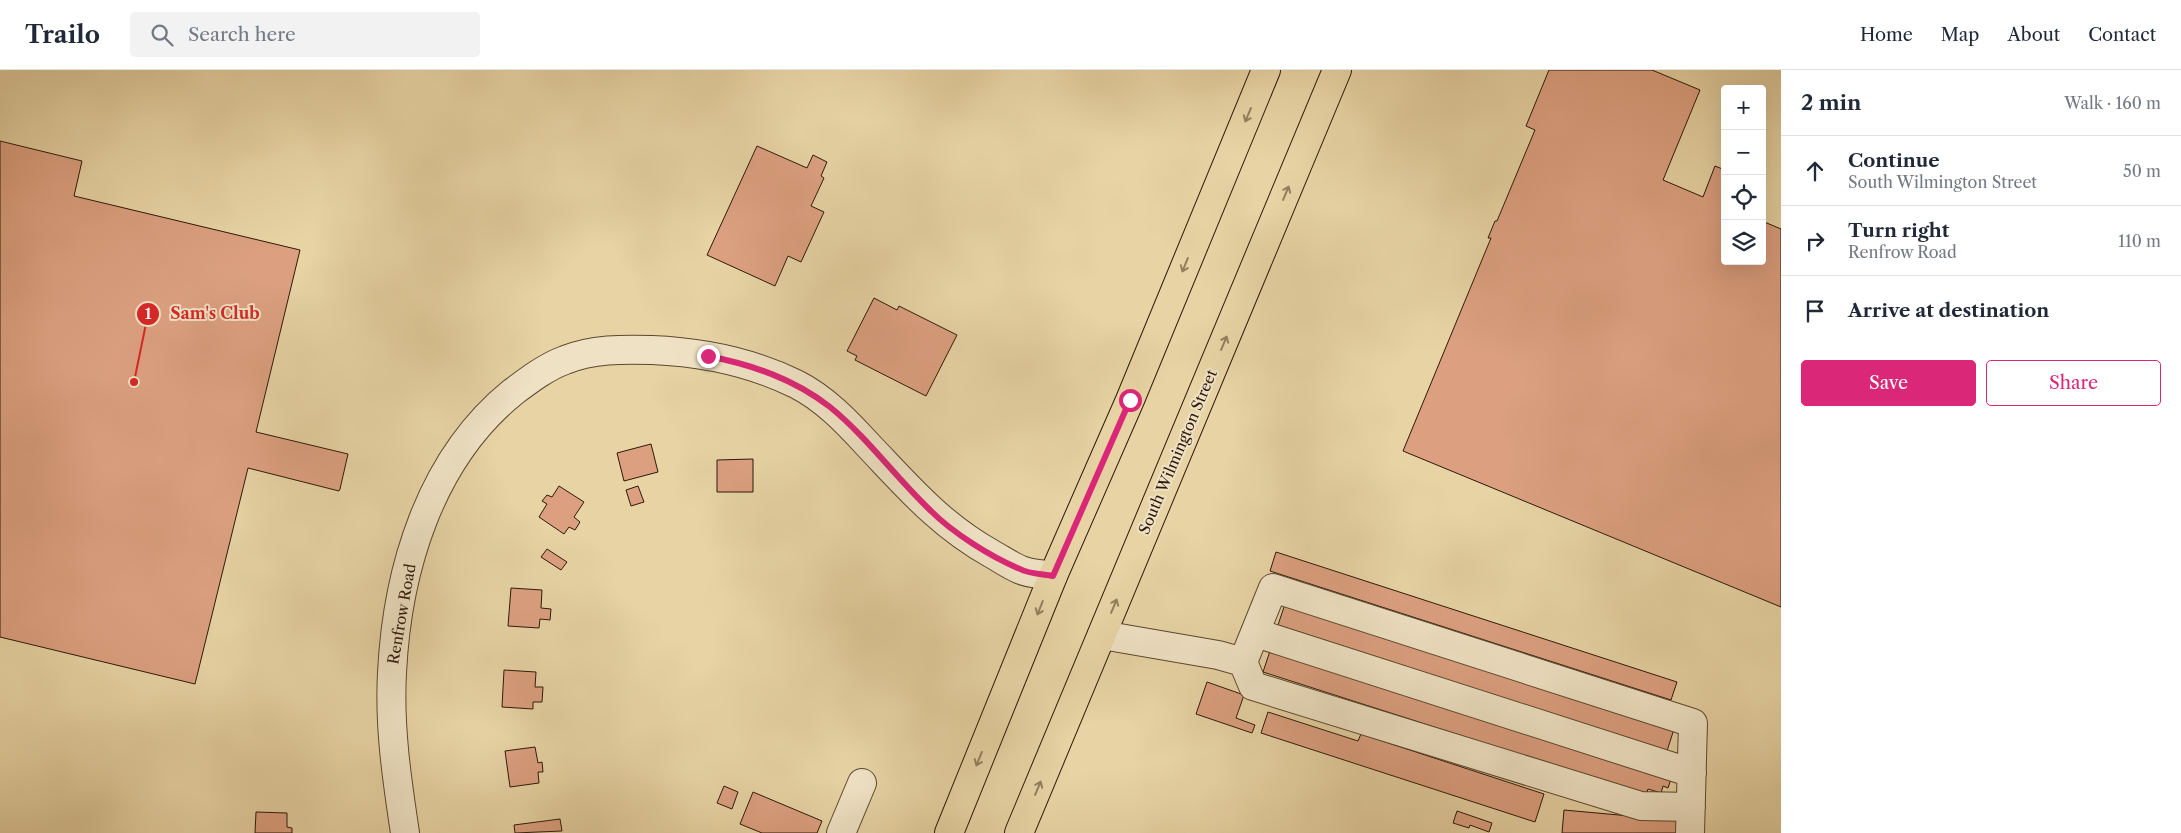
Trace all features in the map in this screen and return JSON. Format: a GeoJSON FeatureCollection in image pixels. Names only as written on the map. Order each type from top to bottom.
{"type":"FeatureCollection","features":[{"type":"Feature","properties":{"kind":"main road"},"geometry":{"type":"LineString","coordinates":[[949,833],[1053,576],[1130,400],[1266,70]]}},
{"type":"Feature","properties":{"kind":"main road","name":"South Wilmington Street"},"geometry":{"type":"LineString","coordinates":[[1019,833],[1337,70]]}},
{"type":"Feature","properties":{"kind":"street","name":"Renfrow Road"},"geometry":{"type":"LineString","coordinates":[[405,833],[394,765],[391,717],[392,671],[404,579],[419,529],[433,494],[456,457],[497,405],[528,380],[563,360],[588,352],[629,349],[670,351],[741,362],[771,373],[799,386],[831,408],[932,512],[965,539],[1021,570],[1053,576]]}},
{"type":"Feature","properties":{"kind":"street"},"geometry":{"type":"LineString","coordinates":[[1273,588],[1693,723],[1690,820],[1253,686],[1243,662],[1273,588]]}},
{"type":"Feature","properties":{"kind":"street"},"geometry":{"type":"LineString","coordinates":[[1256,633],[1692,773]]}},
{"type":"Feature","properties":{"kind":"street"},"geometry":{"type":"LineString","coordinates":[[1102,635],[1218,655],[1243,662]]}},
{"type":"Feature","properties":{"kind":"street"},"geometry":{"type":"LineString","coordinates":[[841,833],[862,783]]}},
{"type":"Feature","properties":{"kind":"building"},"geometry":{"type":"Polygon","coordinates":[[[1549,70],[1652,70],[1700,90],[1663,180],[1703,197],[1715,166],[1721,168],[1721,265],[1766,265],[1766,223],[1781,229],[1781,607],[1403,451],[1491,238],[1488,238],[1535,130],[1526,126],[1549,70]]]}},
{"type":"Feature","properties":{"kind":"building"},"geometry":{"type":"Polygon","coordinates":[[[0,141],[82,161],[74,196],[300,250],[256,432],[348,454],[340,489],[339,491],[248,468],[195,684],[0,637],[0,141]]]}},
{"type":"Feature","properties":{"kind":"building"},"geometry":{"type":"Polygon","coordinates":[[[757,146],[807,168],[813,155],[827,162],[821,176],[824,178],[811,206],[824,212],[801,262],[788,256],[775,286],[707,255],[757,146]]]}},
{"type":"Feature","properties":{"kind":"building"},"geometry":{"type":"Polygon","coordinates":[[[874,298],[897,310],[899,306],[957,335],[926,396],[855,360],[857,356],[847,351],[874,298]]]}},
{"type":"Feature","properties":{"kind":"building"},"geometry":{"type":"Polygon","coordinates":[[[651,444],[658,472],[624,481],[617,453],[651,444]]]}},
{"type":"Feature","properties":{"kind":"building"},"geometry":{"type":"Polygon","coordinates":[[[753,459],[753,492],[717,492],[717,460],[753,459]]]}},
{"type":"Feature","properties":{"kind":"building"},"geometry":{"type":"Polygon","coordinates":[[[559,486],[584,502],[574,517],[580,522],[575,530],[569,527],[564,534],[539,517],[547,504],[542,501],[547,495],[552,497],[559,486]]]}},
{"type":"Feature","properties":{"kind":"building"},"geometry":{"type":"Polygon","coordinates":[[[638,486],[644,502],[631,506],[626,490],[638,486]]]}},
{"type":"Feature","properties":{"kind":"building"},"geometry":{"type":"Polygon","coordinates":[[[547,549],[567,562],[561,570],[541,557],[547,549]]]}},
{"type":"Feature","properties":{"kind":"building"},"geometry":{"type":"Polygon","coordinates":[[[1276,552],[1677,682],[1671,700],[1270,571],[1276,552]]]}},
{"type":"Feature","properties":{"kind":"building"},"geometry":{"type":"Polygon","coordinates":[[[511,588],[542,590],[541,608],[551,609],[550,620],[540,619],[539,628],[508,626],[511,588]]]}},
{"type":"Feature","properties":{"kind":"building"},"geometry":{"type":"Polygon","coordinates":[[[1285,604],[1674,729],[1667,751],[1278,625],[1285,604]]]}},
{"type":"Feature","properties":{"kind":"building"},"geometry":{"type":"Polygon","coordinates":[[[1271,648],[1672,776],[1668,788],[1663,786],[1661,793],[1648,789],[1646,795],[1263,672],[1271,648]]]}},
{"type":"Feature","properties":{"kind":"building"},"geometry":{"type":"Polygon","coordinates":[[[504,670],[536,672],[535,687],[543,687],[542,702],[533,702],[533,709],[502,707],[504,670]]]}},
{"type":"Feature","properties":{"kind":"building"},"geometry":{"type":"Polygon","coordinates":[[[1207,682],[1244,695],[1236,718],[1255,725],[1252,733],[1196,714],[1207,682]]]}},
{"type":"Feature","properties":{"kind":"building"},"geometry":{"type":"Polygon","coordinates":[[[1268,712],[1358,741],[1361,734],[1544,794],[1535,822],[1261,733],[1268,712]]]}},
{"type":"Feature","properties":{"kind":"building"},"geometry":{"type":"Polygon","coordinates":[[[535,747],[538,763],[542,762],[543,772],[538,772],[539,783],[510,787],[505,751],[535,747]]]}},
{"type":"Feature","properties":{"kind":"building"},"geometry":{"type":"Polygon","coordinates":[[[724,786],[738,792],[732,809],[717,803],[724,786]]]}},
{"type":"Feature","properties":{"kind":"building"},"geometry":{"type":"Polygon","coordinates":[[[753,792],[822,821],[817,833],[762,833],[740,824],[753,792]]]}},
{"type":"Feature","properties":{"kind":"building"},"geometry":{"type":"Polygon","coordinates":[[[1564,810],[1685,821],[1684,833],[1562,833],[1564,810]]]}},
{"type":"Feature","properties":{"kind":"building"},"geometry":{"type":"Polygon","coordinates":[[[1457,811],[1492,823],[1489,832],[1470,825],[1469,828],[1453,823],[1457,811]]]}},
{"type":"Feature","properties":{"kind":"building"},"geometry":{"type":"Polygon","coordinates":[[[256,812],[287,813],[287,827],[292,828],[292,833],[255,833],[256,812]]]}},
{"type":"Feature","properties":{"kind":"building"},"geometry":{"type":"Polygon","coordinates":[[[560,819],[562,831],[515,833],[514,825],[560,819]]]}},
{"type":"Feature","properties":{"kind":"place","name":"Sam's Club"},"geometry":{"type":"Point","coordinates":[134,382]}},
{"type":"Feature","properties":{"kind":"route"},"geometry":{"type":"LineString","coordinates":[[708,356],[741,362],[799,386],[831,408],[932,512],[965,539],[1021,570],[1053,576],[1130,400]]}}]}
